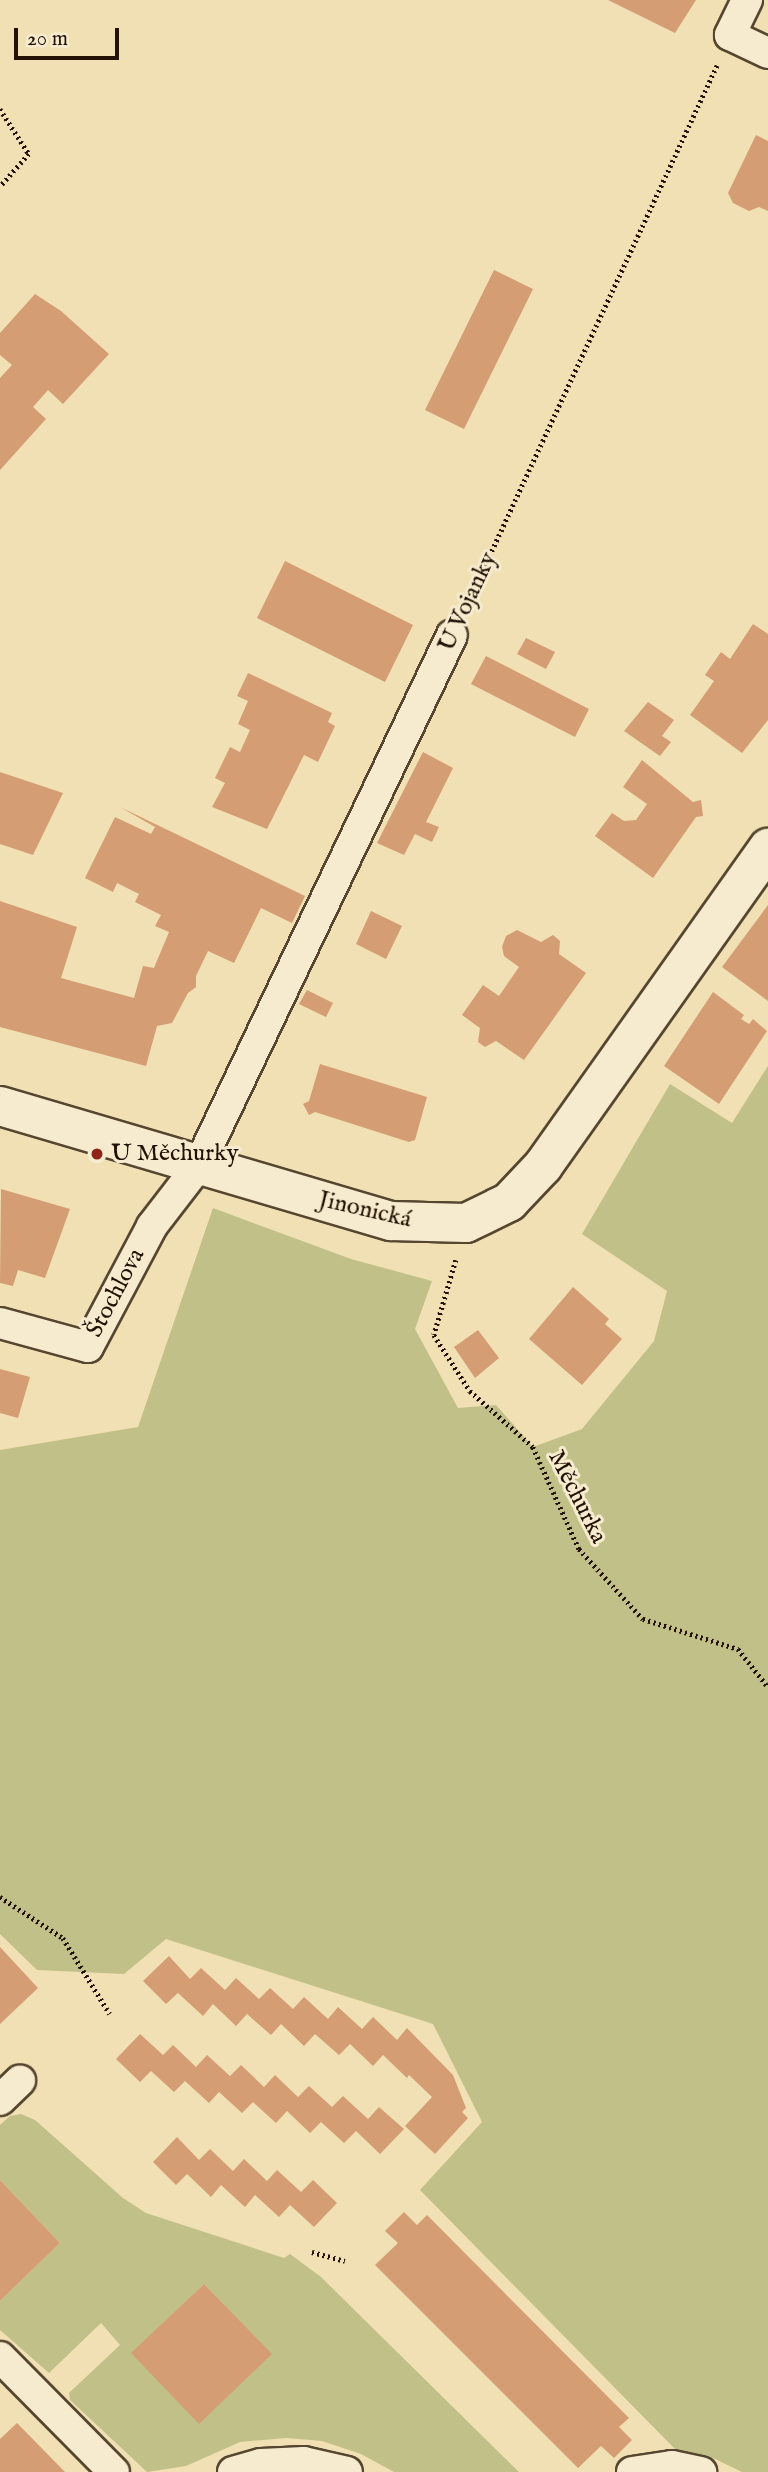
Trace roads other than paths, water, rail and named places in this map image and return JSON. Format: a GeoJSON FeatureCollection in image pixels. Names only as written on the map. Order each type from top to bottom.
{"type":"FeatureCollection","features":[{"type":"Feature","properties":{"kind":"street"},"geometry":{"type":"LineString","coordinates":[[747,0],[730,35],[768,53]]}},
{"type":"Feature","properties":{"kind":"street","name":"U Vojanky"},"geometry":{"type":"LineString","coordinates":[[198,1165],[452,635]]}},
{"type":"Feature","properties":{"kind":"street","name":"Jinonická"},"geometry":{"type":"LineString","coordinates":[[0,1106],[391,1221],[466,1223],[509,1202],[543,1166],[768,848]]}},
{"type":"Feature","properties":{"kind":"street","name":"Štochlova"},"geometry":{"type":"LineString","coordinates":[[0,1323],[88,1347],[152,1226],[198,1165]]}},
{"type":"Feature","properties":{"kind":"street"},"geometry":{"type":"LineString","coordinates":[[0,2357],[114,2472]]}},
{"type":"Feature","properties":{"kind":"street"},"geometry":{"type":"LineString","coordinates":[[233,2472],[261,2464],[304,2462],[347,2472]]}},
{"type":"Feature","properties":{"kind":"street"},"geometry":{"type":"LineString","coordinates":[[632,2472],[672,2466],[701,2472]]}},
{"type":"Feature","properties":{"kind":"place","name":"U Měchurky"},"geometry":{"type":"Point","coordinates":[97,1154]}}]}
